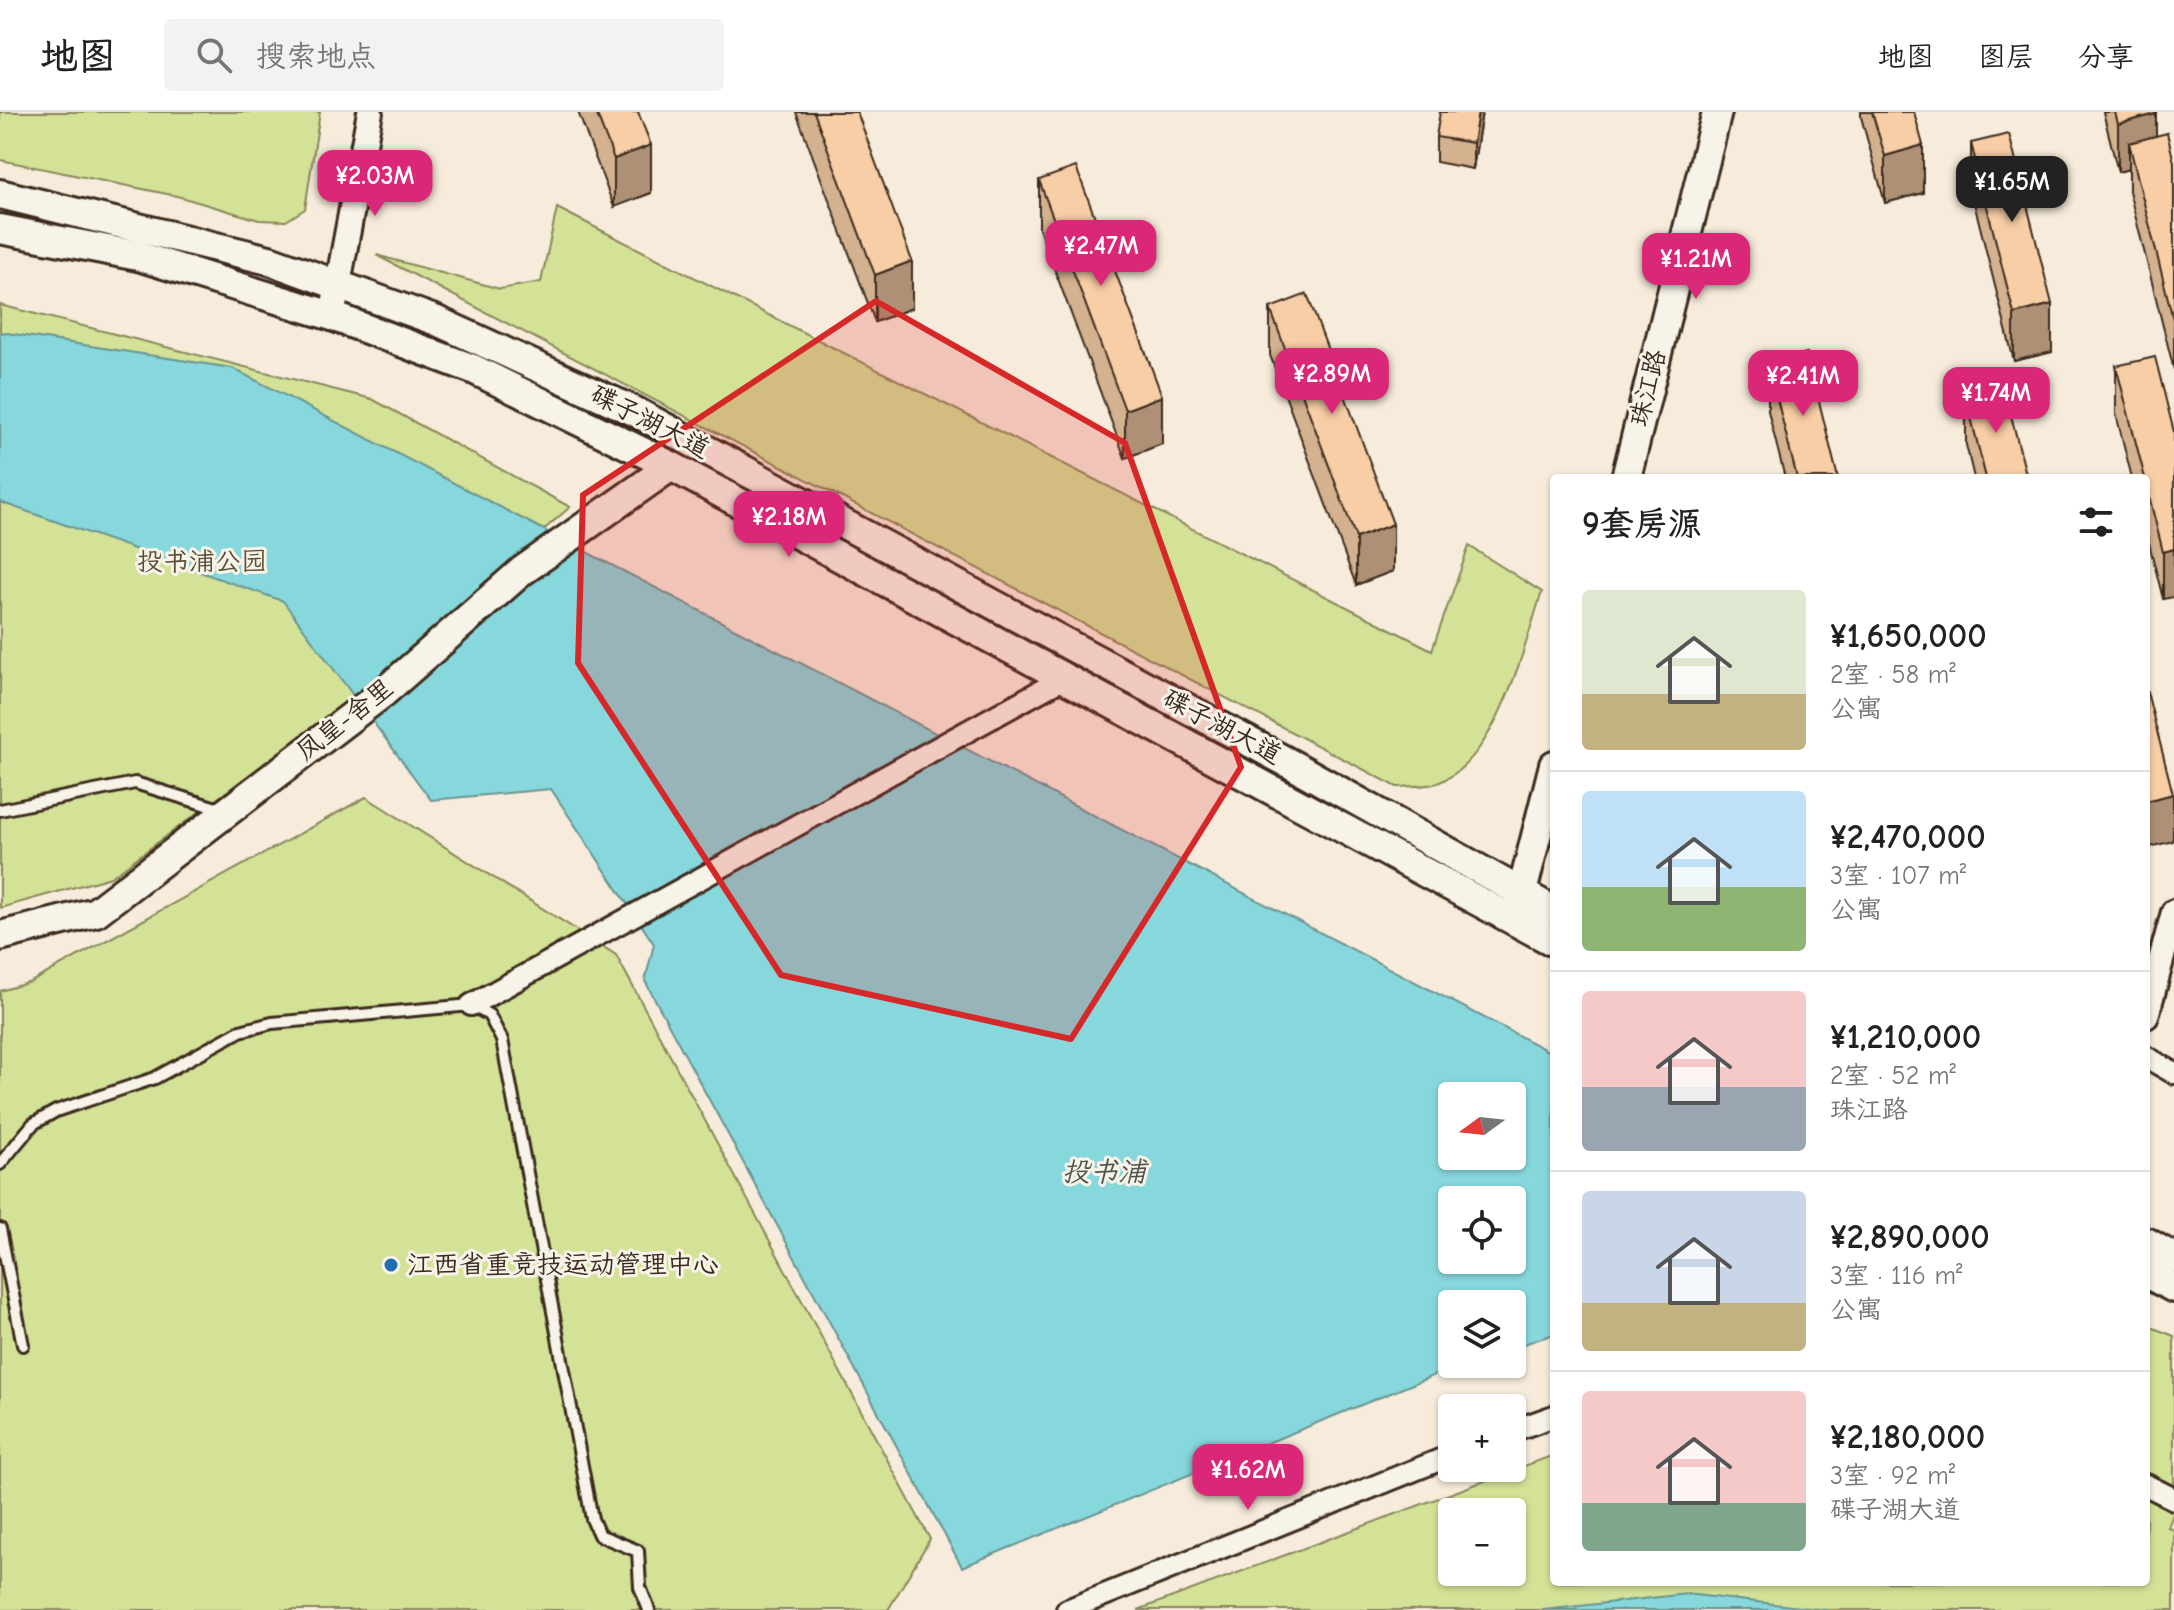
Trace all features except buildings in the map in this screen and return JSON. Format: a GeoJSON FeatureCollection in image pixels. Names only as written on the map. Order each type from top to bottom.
{"type":"FeatureCollection","features":[{"type":"Feature","properties":{"kind":"main road","name":"珠江路"},"geometry":{"type":"LineString","coordinates":[[1627,474],[1717,112]]}},
{"type":"Feature","properties":{"kind":"main road","name":"碟子湖大道"},"geometry":{"type":"LineString","coordinates":[[0,194],[269,260],[437,321],[634,411],[1286,762],[1550,909]]}},
{"type":"Feature","properties":{"kind":"main road","name":"碟子湖大道"},"geometry":{"type":"LineString","coordinates":[[0,229],[138,256],[332,316],[473,369],[671,466],[1550,940]]}},
{"type":"Feature","properties":{"kind":"main road","name":"凤皇-舍里"},"geometry":{"type":"LineString","coordinates":[[0,936],[96,912],[384,692],[522,571],[671,466]]}},
{"type":"Feature","properties":{"kind":"main road"},"geometry":{"type":"LineString","coordinates":[[1515,921],[1550,781]]}},
{"type":"Feature","properties":{"kind":"main road"},"geometry":{"type":"LineString","coordinates":[[2150,1244],[2174,1258]]}},
{"type":"Feature","properties":{"kind":"main road"},"geometry":{"type":"LineString","coordinates":[[2150,1275],[2174,1288]]}},
{"type":"Feature","properties":{"kind":"street"},"geometry":{"type":"LineString","coordinates":[[332,316],[370,112]]}},
{"type":"Feature","properties":{"kind":"street"},"geometry":{"type":"LineString","coordinates":[[471,1005],[1064,678]]}},
{"type":"Feature","properties":{"kind":"street"},"geometry":{"type":"LineString","coordinates":[[2150,1001],[2174,912]]}},
{"type":"Feature","properties":{"kind":"street"},"geometry":{"type":"LineString","coordinates":[[2150,1059],[2174,1073]]}},
{"type":"Feature","properties":{"kind":"street"},"geometry":{"type":"LineString","coordinates":[[1526,1426],[1550,1417]]}},
{"type":"Feature","properties":{"kind":"street"},"geometry":{"type":"LineString","coordinates":[[1067,1610],[1438,1461]]}},
{"type":"Feature","properties":{"kind":"street"},"geometry":{"type":"LineString","coordinates":[[2150,1487],[2174,1499]]}},
{"type":"Feature","properties":{"kind":"lane"},"geometry":{"type":"LineString","coordinates":[[0,810],[135,783],[226,811]]}},
{"type":"Feature","properties":{"kind":"lane"},"geometry":{"type":"LineString","coordinates":[[0,1164],[33,1124],[56,1111],[155,1078],[240,1031],[272,1023],[471,1005],[489,1015],[502,1040],[592,1519],[599,1535],[638,1551],[640,1587],[649,1610]]}},
{"type":"Feature","properties":{"kind":"lane"},"geometry":{"type":"LineString","coordinates":[[0,1229],[23,1345]]}},
{"type":"Feature","properties":{"kind":"highlighted area"},"geometry":{"type":"Polygon","coordinates":[[[876,301],[1125,443],[1241,767],[1071,1039],[781,975],[578,663],[583,495],[876,301]]]}},
{"type":"Feature","properties":{"kind":"green space"},"geometry":{"type":"Polygon","coordinates":[[[0,112],[320,112],[305,209],[286,221],[259,220],[177,196],[0,160],[0,112]]]}},
{"type":"Feature","properties":{"kind":"green space"},"geometry":{"type":"Polygon","coordinates":[[[557,208],[1432,650],[1469,546],[1542,592],[1517,670],[1493,726],[1478,750],[1460,769],[1440,782],[1397,787],[376,255],[500,289],[541,282],[557,208]]]}},
{"type":"Feature","properties":{"kind":"green space","name":"投书浦公园"},"geometry":{"type":"Polygon","coordinates":[[[0,305],[372,399],[570,507],[329,716],[111,877],[0,908],[0,305]]]}},
{"type":"Feature","properties":{"kind":"green space","name":"江西省重竞技运动管理中心"},"geometry":{"type":"Polygon","coordinates":[[[366,797],[616,955],[930,1539],[888,1610],[0,1610],[0,991],[31,982],[366,797]]]}},
{"type":"Feature","properties":{"kind":"green space"},"geometry":{"type":"Polygon","coordinates":[[[2150,1327],[2174,1336],[2174,1512],[2168,1527],[2174,1530],[2174,1610],[1138,1610],[1438,1498],[1438,1586],[1526,1586],[1526,1498],[1439,1498],[1482,1482],[1526,1482],[1526,1465],[1550,1456],[1550,1586],[2150,1586],[2150,1327]]]}},
{"type":"Feature","properties":{"kind":"water","name":"投书浦"},"geometry":{"type":"Polygon","coordinates":[[[0,332],[232,368],[1550,1052],[1550,1335],[1526,1343],[1526,1290],[1438,1290],[1438,1374],[962,1567],[645,981],[654,944],[551,789],[431,800],[283,601],[0,502],[0,332]]]}},
{"type":"Feature","properties":{"kind":"water"},"geometry":{"type":"Polygon","coordinates":[[[1686,1594],[1827,1610],[1544,1610],[1686,1594]]]}},
{"type":"Feature","properties":{"kind":"place","name":"江西省重竞技运动管理中心"},"geometry":{"type":"Point","coordinates":[391,1265]}}]}
